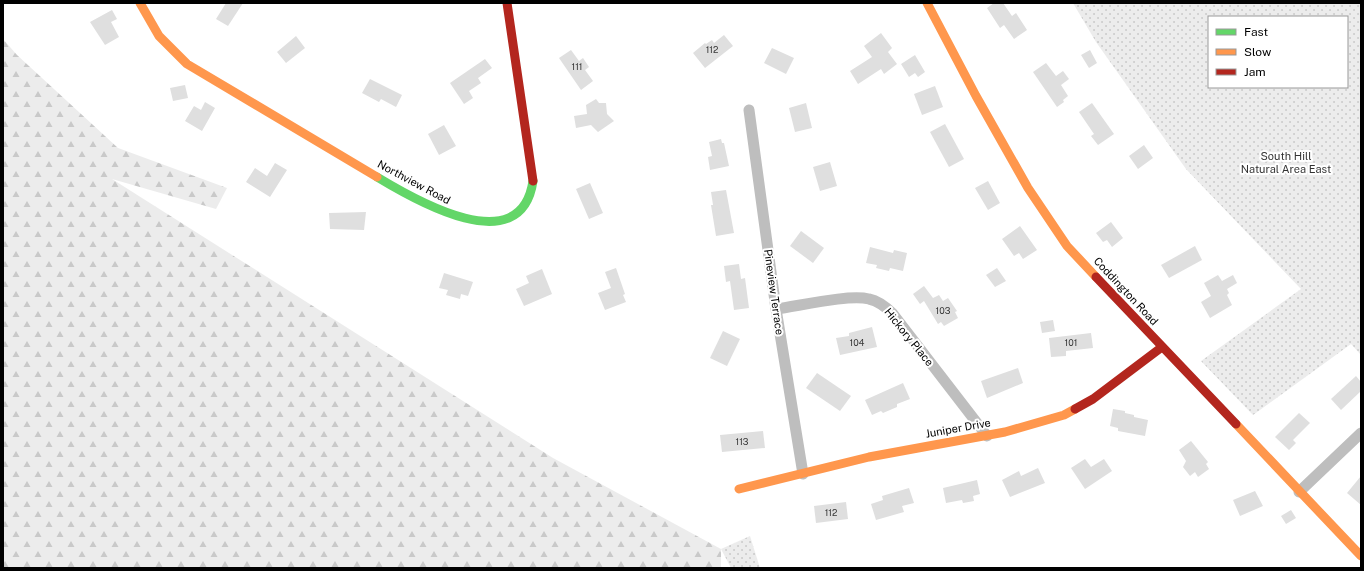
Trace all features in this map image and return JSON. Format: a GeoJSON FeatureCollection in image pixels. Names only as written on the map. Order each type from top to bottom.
{"type":"FeatureCollection","features":[{"type":"Feature","properties":{"kind":"street","name":"Northview Road"},"geometry":{"type":"LineString","coordinates":[[140,3],[159,37],[178,57],[187,64],[392,186],[456,216],[480,221],[497,221],[514,214],[527,202],[534,185],[534,176],[507,3]]}},
{"type":"Feature","properties":{"kind":"street","name":"Coddington Road"},"geometry":{"type":"LineString","coordinates":[[927,3],[974,95],[1042,210],[1067,246],[1361,556]]}},
{"type":"Feature","properties":{"kind":"street","name":"Pineview Terrace"},"geometry":{"type":"LineString","coordinates":[[749,110],[776,310],[803,474]]}},
{"type":"Feature","properties":{"kind":"street","name":"Hickory Place"},"geometry":{"type":"LineString","coordinates":[[776,310],[852,298],[870,299],[879,302],[893,314],[987,436]]}},
{"type":"Feature","properties":{"kind":"street","name":"Juniper Drive"},"geometry":{"type":"LineString","coordinates":[[739,489],[869,457],[987,436],[1039,423],[1082,406],[1162,347]]}},
{"type":"Feature","properties":{"kind":"street"},"geometry":{"type":"LineString","coordinates":[[1299,492],[1361,433]]}},
{"type":"Feature","properties":{"kind":"green space","name":"South Hill Natural Area East"},"geometry":{"type":"Polygon","coordinates":[[[1073,3],[1361,3],[1361,355],[1351,344],[1253,415],[1201,361],[1301,289],[1186,169],[1096,42],[1073,3]]]}},
{"type":"Feature","properties":{"kind":"green space"},"geometry":{"type":"Polygon","coordinates":[[[3,39],[17,55],[118,148],[227,188],[216,209],[112,179],[553,458],[721,549],[721,568],[3,568],[3,39]]]}},
{"type":"Feature","properties":{"kind":"green space"},"geometry":{"type":"Polygon","coordinates":[[[750,536],[760,568],[731,568],[721,549],[750,536]]]}},
{"type":"Feature","properties":{"kind":"building"},"geometry":{"type":"Polygon","coordinates":[[[226,3],[243,3],[228,26],[216,19],[226,3]]]}},
{"type":"Feature","properties":{"kind":"building"},"geometry":{"type":"Polygon","coordinates":[[[994,3],[1003,3],[1012,16],[1016,13],[1027,30],[1014,39],[1004,25],[1000,28],[987,8],[994,3]]]}},
{"type":"Feature","properties":{"kind":"building"},"geometry":{"type":"Polygon","coordinates":[[[112,10],[117,19],[111,22],[119,37],[105,45],[90,22],[112,10]]]}},
{"type":"Feature","properties":{"kind":"building"},"geometry":{"type":"Polygon","coordinates":[[[881,33],[892,48],[888,52],[897,64],[884,74],[881,69],[858,84],[850,71],[872,57],[864,46],[881,33]]]}},
{"type":"Feature","properties":{"kind":"building"},"geometry":{"type":"Polygon","coordinates":[[[724,35],[733,46],[705,68],[693,53],[705,43],[706,44],[712,40],[714,43],[724,35]]]}},
{"type":"Feature","properties":{"kind":"building"},"geometry":{"type":"Polygon","coordinates":[[[296,36],[305,48],[286,63],[277,52],[296,36]]]}},
{"type":"Feature","properties":{"kind":"building"},"geometry":{"type":"Polygon","coordinates":[[[772,48],[794,58],[786,74],[764,63],[772,48]]]}},
{"type":"Feature","properties":{"kind":"building"},"geometry":{"type":"Polygon","coordinates":[[[571,50],[579,61],[583,58],[589,67],[585,70],[593,81],[581,90],[559,58],[571,50]]]}},
{"type":"Feature","properties":{"kind":"building"},"geometry":{"type":"Polygon","coordinates":[[[1090,50],[1097,63],[1089,68],[1081,55],[1090,50]]]}},
{"type":"Feature","properties":{"kind":"building"},"geometry":{"type":"Polygon","coordinates":[[[915,55],[925,72],[918,77],[915,73],[909,77],[901,64],[915,55]]]}},
{"type":"Feature","properties":{"kind":"building"},"geometry":{"type":"Polygon","coordinates":[[[485,59],[492,68],[478,78],[481,83],[469,91],[473,98],[464,104],[450,83],[485,59]]]}},
{"type":"Feature","properties":{"kind":"building"},"geometry":{"type":"Polygon","coordinates":[[[1046,63],[1056,76],[1063,71],[1069,79],[1061,85],[1068,96],[1063,100],[1064,102],[1057,107],[1033,72],[1046,63]]]}},
{"type":"Feature","properties":{"kind":"building"},"geometry":{"type":"Polygon","coordinates":[[[370,79],[402,95],[396,107],[381,99],[379,102],[362,93],[370,79]]]}},
{"type":"Feature","properties":{"kind":"building"},"geometry":{"type":"Polygon","coordinates":[[[185,85],[188,98],[173,101],[170,88],[185,85]]]}},
{"type":"Feature","properties":{"kind":"building"},"geometry":{"type":"Polygon","coordinates":[[[935,86],[943,107],[922,115],[914,94],[935,86]]]}},
{"type":"Feature","properties":{"kind":"building"},"geometry":{"type":"Polygon","coordinates":[[[596,99],[599,103],[606,103],[607,114],[614,121],[598,132],[591,125],[576,128],[574,116],[587,114],[586,105],[596,99]]]}},
{"type":"Feature","properties":{"kind":"building"},"geometry":{"type":"Polygon","coordinates":[[[205,102],[215,108],[202,131],[185,121],[194,106],[201,110],[205,102]]]}},
{"type":"Feature","properties":{"kind":"building"},"geometry":{"type":"Polygon","coordinates":[[[806,103],[812,128],[795,132],[789,108],[806,103]]]}},
{"type":"Feature","properties":{"kind":"building"},"geometry":{"type":"Polygon","coordinates":[[[1092,103],[1114,134],[1098,145],[1091,136],[1094,134],[1079,112],[1092,103]]]}},
{"type":"Feature","properties":{"kind":"building"},"geometry":{"type":"Polygon","coordinates":[[[945,124],[964,159],[949,167],[930,132],[945,124]]]}},
{"type":"Feature","properties":{"kind":"building"},"geometry":{"type":"Polygon","coordinates":[[[444,125],[456,146],[439,155],[428,134],[444,125]]]}},
{"type":"Feature","properties":{"kind":"building"},"geometry":{"type":"Polygon","coordinates":[[[721,139],[722,143],[724,143],[729,166],[710,170],[708,157],[712,156],[709,142],[721,139]]]}},
{"type":"Feature","properties":{"kind":"building"},"geometry":{"type":"Polygon","coordinates":[[[1144,145],[1153,158],[1138,169],[1129,156],[1144,145]]]}},
{"type":"Feature","properties":{"kind":"building"},"geometry":{"type":"Polygon","coordinates":[[[830,162],[837,186],[820,191],[813,167],[830,162]]]}},
{"type":"Feature","properties":{"kind":"building"},"geometry":{"type":"Polygon","coordinates":[[[275,163],[287,170],[270,197],[246,182],[255,168],[267,176],[275,163]]]}},
{"type":"Feature","properties":{"kind":"building"},"geometry":{"type":"Polygon","coordinates":[[[988,181],[1000,203],[988,210],[975,188],[988,181]]]}},
{"type":"Feature","properties":{"kind":"building"},"geometry":{"type":"Polygon","coordinates":[[[590,183],[603,213],[589,219],[576,189],[590,183]]]}},
{"type":"Feature","properties":{"kind":"building"},"geometry":{"type":"Polygon","coordinates":[[[726,190],[734,233],[716,236],[711,205],[713,205],[711,192],[726,190]]]}},
{"type":"Feature","properties":{"kind":"building"},"geometry":{"type":"Polygon","coordinates":[[[366,212],[364,230],[330,229],[329,213],[366,212]]]}},
{"type":"Feature","properties":{"kind":"building"},"geometry":{"type":"Polygon","coordinates":[[[1111,222],[1123,238],[1112,247],[1107,240],[1103,242],[1096,233],[1111,222]]]}},
{"type":"Feature","properties":{"kind":"building"},"geometry":{"type":"Polygon","coordinates":[[[1020,226],[1037,250],[1023,259],[1019,253],[1014,256],[1002,239],[1020,226]]]}},
{"type":"Feature","properties":{"kind":"building"},"geometry":{"type":"Polygon","coordinates":[[[801,231],[824,248],[813,263],[790,246],[801,231]]]}},
{"type":"Feature","properties":{"kind":"building"},"geometry":{"type":"Polygon","coordinates":[[[1195,246],[1202,260],[1169,278],[1161,265],[1195,246]]]}},
{"type":"Feature","properties":{"kind":"building"},"geometry":{"type":"Polygon","coordinates":[[[870,247],[893,253],[894,250],[907,253],[903,271],[890,268],[889,271],[876,268],[877,265],[866,263],[870,247]]]}},
{"type":"Feature","properties":{"kind":"building"},"geometry":{"type":"Polygon","coordinates":[[[739,264],[741,279],[745,278],[749,308],[734,310],[730,281],[726,282],[724,266],[739,264]]]}},
{"type":"Feature","properties":{"kind":"building"},"geometry":{"type":"Polygon","coordinates":[[[616,268],[625,294],[623,295],[626,302],[605,310],[598,293],[611,288],[605,272],[616,268]]]}},
{"type":"Feature","properties":{"kind":"building"},"geometry":{"type":"Polygon","coordinates":[[[997,268],[1006,281],[995,287],[986,275],[997,268]]]}},
{"type":"Feature","properties":{"kind":"building"},"geometry":{"type":"Polygon","coordinates":[[[542,269],[552,294],[524,306],[516,289],[529,283],[526,276],[542,269]]]}},
{"type":"Feature","properties":{"kind":"building"},"geometry":{"type":"Polygon","coordinates":[[[444,273],[473,282],[468,296],[461,294],[460,299],[446,295],[448,290],[439,288],[444,273]]]}},
{"type":"Feature","properties":{"kind":"building"},"geometry":{"type":"Polygon","coordinates":[[[1218,275],[1222,281],[1233,275],[1237,283],[1227,289],[1229,293],[1227,295],[1232,305],[1210,318],[1201,302],[1211,296],[1204,283],[1218,275]]]}},
{"type":"Feature","properties":{"kind":"building"},"geometry":{"type":"Polygon","coordinates":[[[924,286],[933,298],[939,295],[943,301],[948,298],[957,311],[955,312],[958,318],[944,326],[941,322],[938,324],[924,301],[920,304],[913,294],[924,286]]]}},
{"type":"Feature","properties":{"kind":"building"},"geometry":{"type":"Polygon","coordinates":[[[1053,320],[1055,331],[1042,333],[1040,322],[1053,320]]]}},
{"type":"Feature","properties":{"kind":"building"},"geometry":{"type":"Polygon","coordinates":[[[872,327],[877,347],[840,355],[836,338],[849,336],[849,333],[872,327]]]}},
{"type":"Feature","properties":{"kind":"building"},"geometry":{"type":"Polygon","coordinates":[[[723,331],[740,339],[727,366],[710,358],[723,331]]]}},
{"type":"Feature","properties":{"kind":"building"},"geometry":{"type":"Polygon","coordinates":[[[1091,333],[1093,348],[1066,351],[1066,356],[1051,357],[1049,338],[1091,333]]]}},
{"type":"Feature","properties":{"kind":"building"},"geometry":{"type":"Polygon","coordinates":[[[1018,368],[1023,383],[987,398],[981,381],[1018,368]]]}},
{"type":"Feature","properties":{"kind":"building"},"geometry":{"type":"Polygon","coordinates":[[[817,373],[851,396],[840,411],[806,388],[817,373]]]}},
{"type":"Feature","properties":{"kind":"building"},"geometry":{"type":"Polygon","coordinates":[[[1356,376],[1361,382],[1361,391],[1341,410],[1331,399],[1356,376]]]}},
{"type":"Feature","properties":{"kind":"building"},"geometry":{"type":"Polygon","coordinates":[[[903,383],[910,399],[897,404],[897,407],[883,413],[881,411],[872,415],[865,400],[903,383]]]}},
{"type":"Feature","properties":{"kind":"building"},"geometry":{"type":"Polygon","coordinates":[[[1113,409],[1125,411],[1125,413],[1134,415],[1134,417],[1148,420],[1145,436],[1118,431],[1118,428],[1110,426],[1113,409]]]}},
{"type":"Feature","properties":{"kind":"building"},"geometry":{"type":"Polygon","coordinates":[[[1299,413],[1310,423],[1293,440],[1296,443],[1289,450],[1275,437],[1299,413]]]}},
{"type":"Feature","properties":{"kind":"building"},"geometry":{"type":"Polygon","coordinates":[[[763,431],[765,448],[722,452],[720,435],[763,431]]]}},
{"type":"Feature","properties":{"kind":"building"},"geometry":{"type":"Polygon","coordinates":[[[1191,441],[1208,462],[1206,464],[1209,469],[1198,477],[1195,472],[1190,476],[1183,467],[1186,461],[1179,450],[1191,441]]]}},
{"type":"Feature","properties":{"kind":"building"},"geometry":{"type":"Polygon","coordinates":[[[1085,459],[1091,467],[1104,459],[1112,471],[1085,489],[1071,468],[1085,459]]]}},
{"type":"Feature","properties":{"kind":"building"},"geometry":{"type":"Polygon","coordinates":[[[1038,468],[1045,483],[1010,497],[1002,480],[1019,471],[1021,476],[1038,468]]]}},
{"type":"Feature","properties":{"kind":"building"},"geometry":{"type":"Polygon","coordinates":[[[1361,476],[1361,505],[1347,493],[1361,476]]]}},
{"type":"Feature","properties":{"kind":"building"},"geometry":{"type":"Polygon","coordinates":[[[977,480],[980,494],[973,496],[974,501],[963,503],[962,500],[946,503],[943,488],[977,480]]]}},
{"type":"Feature","properties":{"kind":"building"},"geometry":{"type":"Polygon","coordinates":[[[909,488],[914,503],[902,506],[904,512],[876,520],[871,504],[883,500],[882,496],[909,488]]]}},
{"type":"Feature","properties":{"kind":"building"},"geometry":{"type":"Polygon","coordinates":[[[1255,491],[1263,506],[1240,516],[1233,500],[1255,491]]]}},
{"type":"Feature","properties":{"kind":"building"},"geometry":{"type":"Polygon","coordinates":[[[846,502],[848,519],[816,523],[814,506],[846,502]]]}},
{"type":"Feature","properties":{"kind":"building"},"geometry":{"type":"Polygon","coordinates":[[[1291,510],[1296,518],[1286,524],[1281,516],[1291,510]]]}},
{"type":"Feature","properties":{"kind":"traffic: fast"},"geometry":{"type":"LineString","coordinates":[[377,177],[416,199],[440,210],[465,218],[488,221],[509,218],[524,205],[533,181]]}},
{"type":"Feature","properties":{"kind":"traffic: slow"},"geometry":{"type":"LineString","coordinates":[[140,3],[159,36],[187,64],[377,177]]}},
{"type":"Feature","properties":{"kind":"traffic: slow"},"geometry":{"type":"LineString","coordinates":[[927,3],[976,96],[1028,188],[1067,246],[1096,277]]}},
{"type":"Feature","properties":{"kind":"traffic: slow"},"geometry":{"type":"LineString","coordinates":[[739,489],[869,457],[1005,432],[1064,415],[1075,409]]}},
{"type":"Feature","properties":{"kind":"traffic: slow"},"geometry":{"type":"LineString","coordinates":[[1236,424],[1361,556]]}},
{"type":"Feature","properties":{"kind":"traffic: jam"},"geometry":{"type":"LineString","coordinates":[[507,3],[533,181]]}},
{"type":"Feature","properties":{"kind":"traffic: jam"},"geometry":{"type":"LineString","coordinates":[[1096,277],[1236,424]]}},
{"type":"Feature","properties":{"kind":"traffic: jam"},"geometry":{"type":"LineString","coordinates":[[1075,409],[1093,399],[1162,347]]}}]}
